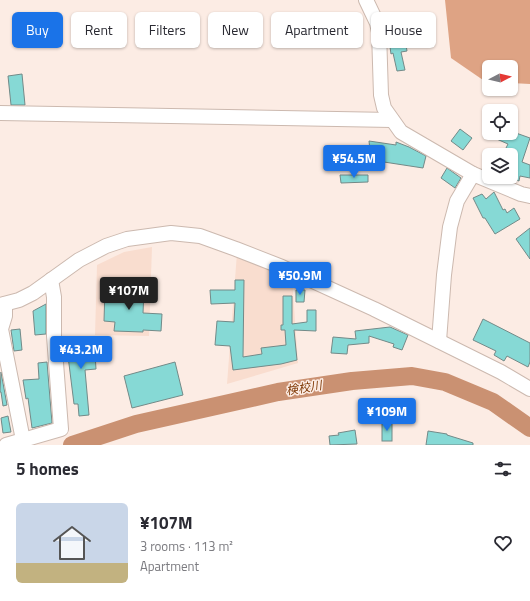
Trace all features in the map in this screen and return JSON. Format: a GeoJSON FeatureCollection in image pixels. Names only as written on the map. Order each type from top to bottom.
{"type":"FeatureCollection","features":[{"type":"Feature","properties":{"kind":"street"},"geometry":{"type":"LineString","coordinates":[[366,0],[377,23],[379,32],[381,95],[384,108],[401,132],[473,174],[530,196]]}},
{"type":"Feature","properties":{"kind":"street"},"geometry":{"type":"LineString","coordinates":[[0,113],[392,120]]}},
{"type":"Feature","properties":{"kind":"street"},"geometry":{"type":"LineString","coordinates":[[439,341],[444,275],[450,227],[457,201],[473,174]]}},
{"type":"Feature","properties":{"kind":"street"},"geometry":{"type":"LineString","coordinates":[[23,440],[1,329],[5,316],[2,304],[19,300],[34,293],[79,260],[106,246],[127,239],[171,233],[200,236],[236,248],[282,267],[374,309],[501,372],[530,389]]}},
{"type":"Feature","properties":{"kind":"street"},"geometry":{"type":"LineString","coordinates":[[6,445],[61,429],[54,336],[54,297],[51,280]]}},
{"type":"Feature","properties":{"kind":"shaded area"},"geometry":{"type":"Polygon","coordinates":[[[445,0],[530,0],[530,84],[518,83],[518,60],[482,60],[482,79],[451,58],[445,0]]]}},
{"type":"Feature","properties":{"kind":"shaded area"},"geometry":{"type":"Polygon","coordinates":[[[152,247],[149,336],[95,335],[97,265],[124,252],[152,247]]]}},
{"type":"Feature","properties":{"kind":"shaded area"},"geometry":{"type":"Polygon","coordinates":[[[237,253],[292,278],[298,363],[227,384],[237,253]]]}},
{"type":"Feature","properties":{"kind":"building"},"geometry":{"type":"Polygon","coordinates":[[[390,48],[407,48],[407,51],[401,52],[405,70],[397,71],[393,53],[391,54],[390,48]]]}},
{"type":"Feature","properties":{"kind":"building"},"geometry":{"type":"Polygon","coordinates":[[[22,74],[25,105],[11,105],[8,76],[22,74]]]}},
{"type":"Feature","properties":{"kind":"building"},"geometry":{"type":"Polygon","coordinates":[[[460,129],[472,138],[463,150],[451,141],[460,129]]]}},
{"type":"Feature","properties":{"kind":"building"},"geometry":{"type":"Polygon","coordinates":[[[518,134],[530,138],[522,162],[530,165],[530,178],[520,176],[518,181],[518,148],[506,148],[508,144],[499,140],[518,140],[518,134]]]}},
{"type":"Feature","properties":{"kind":"building"},"geometry":{"type":"Polygon","coordinates":[[[369,141],[396,145],[396,142],[409,147],[426,156],[423,168],[371,160],[369,141]]]}},
{"type":"Feature","properties":{"kind":"building"},"geometry":{"type":"Polygon","coordinates":[[[447,168],[461,178],[455,188],[441,178],[447,168]]]}},
{"type":"Feature","properties":{"kind":"building"},"geometry":{"type":"Polygon","coordinates":[[[340,175],[368,175],[368,182],[341,183],[340,175]]]}},
{"type":"Feature","properties":{"kind":"building"},"geometry":{"type":"Polygon","coordinates":[[[494,192],[503,210],[505,209],[507,213],[514,208],[520,219],[495,234],[485,218],[483,218],[473,198],[482,194],[486,199],[494,192]]]}},
{"type":"Feature","properties":{"kind":"building"},"geometry":{"type":"Polygon","coordinates":[[[530,228],[530,259],[516,239],[530,228]]]}},
{"type":"Feature","properties":{"kind":"building"},"geometry":{"type":"Polygon","coordinates":[[[235,280],[244,280],[243,357],[262,354],[261,348],[286,345],[285,330],[281,330],[281,325],[283,325],[283,296],[292,296],[292,324],[307,322],[307,310],[316,310],[316,331],[294,330],[297,360],[281,364],[233,370],[230,346],[215,345],[217,321],[234,322],[235,303],[211,304],[210,290],[235,290],[235,280]]]}},
{"type":"Feature","properties":{"kind":"building"},"geometry":{"type":"Polygon","coordinates":[[[105,288],[144,290],[143,313],[162,314],[161,331],[114,331],[115,322],[104,321],[105,288]]]}},
{"type":"Feature","properties":{"kind":"building"},"geometry":{"type":"Polygon","coordinates":[[[296,290],[305,290],[304,302],[296,302],[296,290]]]}},
{"type":"Feature","properties":{"kind":"building"},"geometry":{"type":"Polygon","coordinates":[[[46,304],[46,334],[35,335],[33,311],[46,304]]]}},
{"type":"Feature","properties":{"kind":"building"},"geometry":{"type":"Polygon","coordinates":[[[483,319],[530,343],[530,362],[528,367],[507,356],[504,361],[494,355],[496,351],[473,340],[483,319]]]}},
{"type":"Feature","properties":{"kind":"building"},"geometry":{"type":"Polygon","coordinates":[[[390,327],[408,335],[402,350],[393,347],[394,344],[369,336],[369,343],[348,345],[347,354],[331,353],[333,337],[356,339],[355,331],[390,327]]]}},
{"type":"Feature","properties":{"kind":"building"},"geometry":{"type":"Polygon","coordinates":[[[20,329],[22,350],[14,351],[11,330],[20,329]]]}},
{"type":"Feature","properties":{"kind":"building"},"geometry":{"type":"Polygon","coordinates":[[[94,338],[96,369],[85,370],[89,415],[79,416],[78,404],[74,404],[66,340],[94,338]]]}},
{"type":"Feature","properties":{"kind":"building"},"geometry":{"type":"Polygon","coordinates":[[[47,362],[52,423],[32,428],[28,398],[26,399],[23,380],[39,379],[38,363],[47,362]]]}},
{"type":"Feature","properties":{"kind":"building"},"geometry":{"type":"Polygon","coordinates":[[[175,362],[183,395],[132,408],[124,376],[175,362]]]}},
{"type":"Feature","properties":{"kind":"building"},"geometry":{"type":"Polygon","coordinates":[[[1,372],[7,405],[3,406],[0,392],[1,372]]]}},
{"type":"Feature","properties":{"kind":"building"},"geometry":{"type":"Polygon","coordinates":[[[8,416],[11,432],[3,433],[1,418],[8,416]]]}},
{"type":"Feature","properties":{"kind":"building"},"geometry":{"type":"Polygon","coordinates":[[[382,424],[392,424],[392,441],[382,441],[382,424]]]}},
{"type":"Feature","properties":{"kind":"building"},"geometry":{"type":"Polygon","coordinates":[[[355,430],[357,444],[330,445],[329,436],[339,435],[338,433],[355,430]]]}},
{"type":"Feature","properties":{"kind":"building"},"geometry":{"type":"Polygon","coordinates":[[[428,431],[447,434],[473,443],[473,445],[426,445],[428,431]]]}},
{"type":"Feature","properties":{"kind":"waterway","name":"検校川"},"geometry":{"type":"LineString","coordinates":[[72,445],[136,424],[278,392],[352,381],[412,376],[445,382],[493,402],[530,428]]}}]}
